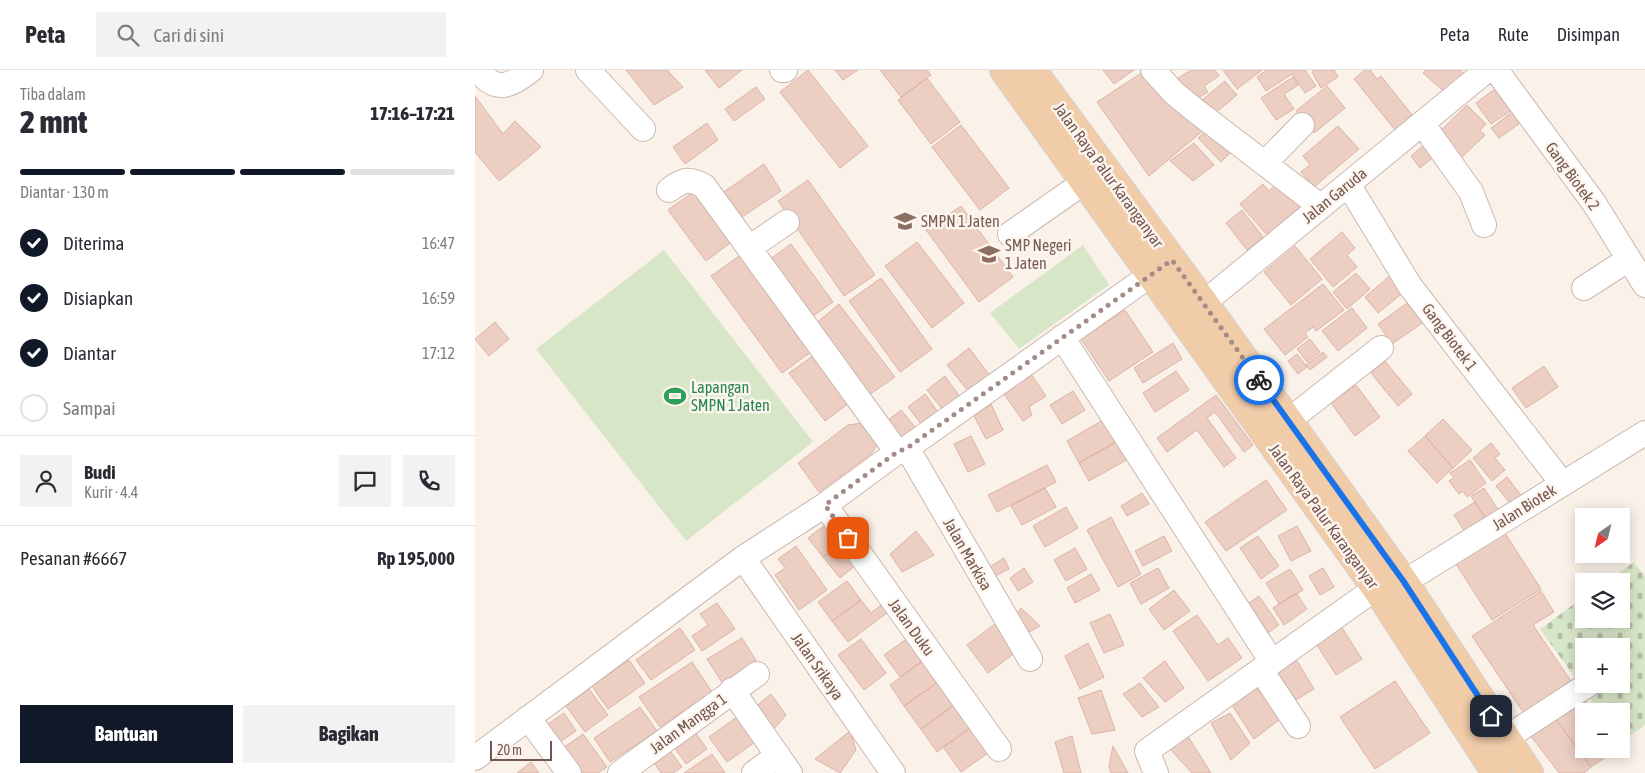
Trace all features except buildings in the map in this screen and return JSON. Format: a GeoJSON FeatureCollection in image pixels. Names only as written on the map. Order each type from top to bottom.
{"type":"FeatureCollection","features":[{"type":"Feature","properties":{"kind":"main road","name":"Jalan Raya Palur Karanganyar"},"geometry":{"type":"LineString","coordinates":[[1004,70],[1094,175],[1161,268],[1183,321],[1376,588],[1496,773]]}},
{"type":"Feature","properties":{"kind":"main road","name":"Jalan Raya Palur Karanganyar"},"geometry":{"type":"LineString","coordinates":[[1032,70],[1094,175]]}},
{"type":"Feature","properties":{"kind":"main road","name":"Jalan Raya Palur Karanganyar"},"geometry":{"type":"LineString","coordinates":[[1161,268],[1204,302],[1404,582],[1529,773]]}},
{"type":"Feature","properties":{"kind":"street"},"geometry":{"type":"LineString","coordinates":[[478,70],[494,84],[503,86],[513,84],[531,70]]}},
{"type":"Feature","properties":{"kind":"street"},"geometry":{"type":"LineString","coordinates":[[588,70],[643,129]]}},
{"type":"Feature","properties":{"kind":"street"},"geometry":{"type":"LineString","coordinates":[[1153,70],[1174,93],[1320,206]]}},
{"type":"Feature","properties":{"kind":"street","name":"Jalan Garuda"},"geometry":{"type":"LineString","coordinates":[[1183,321],[1483,72]]}},
{"type":"Feature","properties":{"kind":"street","name":"Gang Biotek 2"},"geometry":{"type":"LineString","coordinates":[[1483,72],[1594,203],[1645,284]]}},
{"type":"Feature","properties":{"kind":"street"},"geometry":{"type":"LineString","coordinates":[[1422,123],[1471,192],[1484,226]]}},
{"type":"Feature","properties":{"kind":"street"},"geometry":{"type":"LineString","coordinates":[[1265,163],[1302,125]]}},
{"type":"Feature","properties":{"kind":"street"},"geometry":{"type":"LineString","coordinates":[[1010,234],[1094,175]]}},
{"type":"Feature","properties":{"kind":"street","name":"Jalan Markisa"},"geometry":{"type":"LineString","coordinates":[[669,190],[683,180],[690,179],[704,186],[902,450],[1030,660]]}},
{"type":"Feature","properties":{"kind":"street","name":"Gang Biotek 1"},"geometry":{"type":"LineString","coordinates":[[1348,184],[1410,286],[1562,483]]}},
{"type":"Feature","properties":{"kind":"street"},"geometry":{"type":"LineString","coordinates":[[749,248],[787,222]]}},
{"type":"Feature","properties":{"kind":"street"},"geometry":{"type":"LineString","coordinates":[[1584,288],[1629,259]]}},
{"type":"Feature","properties":{"kind":"street"},"geometry":{"type":"LineString","coordinates":[[477,752],[528,718],[743,558],[825,505],[1161,268]]}},
{"type":"Feature","properties":{"kind":"street"},"geometry":{"type":"LineString","coordinates":[[1062,337],[1267,666],[1298,726]]}},
{"type":"Feature","properties":{"kind":"street"},"geometry":{"type":"LineString","coordinates":[[1288,420],[1381,348]]}},
{"type":"Feature","properties":{"kind":"street","name":"Jalan Biotek"},"geometry":{"type":"LineString","coordinates":[[1404,582],[1645,433]]}},
{"type":"Feature","properties":{"kind":"street","name":"Jalan Duku"},"geometry":{"type":"LineString","coordinates":[[825,505],[999,749]]}},
{"type":"Feature","properties":{"kind":"street","name":"Jalan Srikaya"},"geometry":{"type":"LineString","coordinates":[[743,558],[893,773]]}},
{"type":"Feature","properties":{"kind":"street"},"geometry":{"type":"LineString","coordinates":[[1156,773],[1147,751],[1376,588]]}},
{"type":"Feature","properties":{"kind":"street","name":"Jalan Mangga 1"},"geometry":{"type":"LineString","coordinates":[[620,773],[732,690],[757,674]]}},
{"type":"Feature","properties":{"kind":"street"},"geometry":{"type":"LineString","coordinates":[[732,690],[784,764],[753,773]]}},
{"type":"Feature","properties":{"kind":"street"},"geometry":{"type":"LineString","coordinates":[[1506,738],[1575,693]]}},
{"type":"Feature","properties":{"kind":"street"},"geometry":{"type":"LineString","coordinates":[[528,718],[569,773]]}},
{"type":"Feature","properties":{"kind":"green space"},"geometry":{"type":"Polygon","coordinates":[[[1083,245],[1109,285],[1019,349],[990,313],[1083,245]]]}},
{"type":"Feature","properties":{"kind":"green space","name":"Lapangan SMPN 1 Jaten"},"geometry":{"type":"Polygon","coordinates":[[[664,250],[813,442],[686,541],[536,349],[664,250]]]}},
{"type":"Feature","properties":{"kind":"green space"},"geometry":{"type":"Polygon","coordinates":[[[1634,562],[1645,576],[1645,725],[1630,736],[1630,703],[1593,703],[1586,693],[1630,693],[1630,638],[1575,638],[1575,678],[1540,629],[1575,604],[1575,628],[1630,628],[1630,573],[1618,573],[1634,562]]]}},
{"type":"Feature","properties":{"kind":"way so far"},"geometry":{"type":"LineString","coordinates":[[848,538],[825,505],[897,452],[907,448],[1172,260],[1259,380]]}},
{"type":"Feature","properties":{"kind":"place","name":"SMPN 1 Jaten"},"geometry":{"type":"Point","coordinates":[905,221]}},
{"type":"Feature","properties":{"kind":"place","name":"SMP Negeri 1 Jaten"},"geometry":{"type":"Point","coordinates":[989,254]}},
{"type":"Feature","properties":{"kind":"place","name":"Lapangan SMPN 1 Jaten"},"geometry":{"type":"Point","coordinates":[675,396]}},
{"type":"Feature","properties":{"kind":"route"},"geometry":{"type":"LineString","coordinates":[[1259,380],[1404,582],[1491,716]]}}]}
